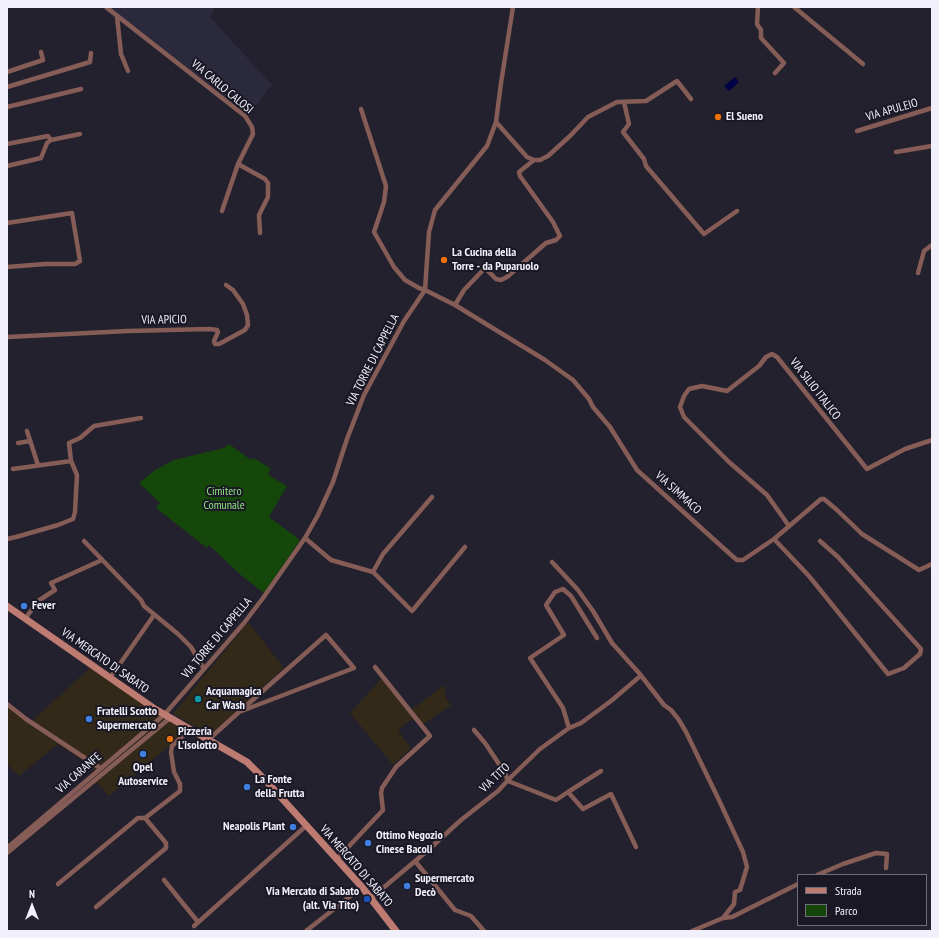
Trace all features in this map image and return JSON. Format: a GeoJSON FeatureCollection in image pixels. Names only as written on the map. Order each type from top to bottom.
{"type":"FeatureCollection","features":[{"type":"Feature","properties":{"kind":"street","name":"VIA CARLO CALOSI"},"geometry":{"type":"LineString","coordinates":[[106,7],[245,116],[252,127],[253,134],[238,164],[222,212]]}},
{"type":"Feature","properties":{"kind":"street","name":"VIA TORRE DI CAPPELLA"},"geometry":{"type":"LineString","coordinates":[[167,716],[263,598],[305,538],[318,515],[333,482],[346,439],[364,395],[404,322],[425,290],[430,232],[435,210],[487,146],[496,122],[500,83],[513,7]]}},
{"type":"Feature","properties":{"kind":"street"},"geometry":{"type":"LineString","coordinates":[[758,7],[757,24],[761,30],[761,38],[784,63],[776,73]]}},
{"type":"Feature","properties":{"kind":"street"},"geometry":{"type":"LineString","coordinates":[[794,7],[862,64]]}},
{"type":"Feature","properties":{"kind":"street"},"geometry":{"type":"LineString","coordinates":[[117,16],[120,54],[128,71]]}},
{"type":"Feature","properties":{"kind":"street"},"geometry":{"type":"LineString","coordinates":[[7,72],[43,60],[42,52]]}},
{"type":"Feature","properties":{"kind":"street"},"geometry":{"type":"LineString","coordinates":[[7,87],[90,62],[91,53]]}},
{"type":"Feature","properties":{"kind":"street"},"geometry":{"type":"LineString","coordinates":[[496,122],[527,157],[534,160],[540,160],[548,156],[588,117],[617,102],[646,101],[677,81],[691,99]]}},
{"type":"Feature","properties":{"kind":"street"},"geometry":{"type":"LineString","coordinates":[[7,107],[81,89]]}},
{"type":"Feature","properties":{"kind":"street"},"geometry":{"type":"LineString","coordinates":[[624,102],[629,124],[623,132],[644,159],[646,166],[704,234],[737,211]]}},
{"type":"Feature","properties":{"kind":"street","name":"VIA APULEIO"},"geometry":{"type":"LineString","coordinates":[[857,131],[932,108]]}},
{"type":"Feature","properties":{"kind":"street","name":"VIA SIMMACO"},"geometry":{"type":"LineString","coordinates":[[361,109],[386,186],[384,202],[374,232],[394,267],[405,280],[455,305],[545,360],[573,380],[589,399],[593,408],[610,427],[637,470],[737,560],[743,560],[774,539],[821,499],[824,499],[862,534],[914,567],[919,570],[932,564]]}},
{"type":"Feature","properties":{"kind":"street"},"geometry":{"type":"LineString","coordinates":[[7,166],[41,158],[47,143],[51,140],[80,134]]}},
{"type":"Feature","properties":{"kind":"street"},"geometry":{"type":"LineString","coordinates":[[7,144],[48,136],[51,140]]}},
{"type":"Feature","properties":{"kind":"street"},"geometry":{"type":"LineString","coordinates":[[896,152],[932,146]]}},
{"type":"Feature","properties":{"kind":"street"},"geometry":{"type":"LineString","coordinates":[[455,305],[464,290],[485,268],[496,278],[501,280],[507,277],[546,244],[556,240],[560,236],[553,222],[520,176],[519,172],[534,160]]}},
{"type":"Feature","properties":{"kind":"street"},"geometry":{"type":"LineString","coordinates":[[238,164],[265,179],[268,183],[268,197],[260,215],[260,233]]}},
{"type":"Feature","properties":{"kind":"street"},"geometry":{"type":"LineString","coordinates":[[7,223],[72,213],[80,261],[75,264],[45,264],[7,267]]}},
{"type":"Feature","properties":{"kind":"street"},"geometry":{"type":"LineString","coordinates":[[918,273],[924,251],[932,245]]}},
{"type":"Feature","properties":{"kind":"street","name":"VIA APICIO"},"geometry":{"type":"LineString","coordinates":[[7,337],[128,331],[210,329],[217,330],[218,332],[214,341],[215,344],[219,344],[245,330],[248,325],[247,315],[243,304],[233,290],[226,285]]}},
{"type":"Feature","properties":{"kind":"street","name":"VIA SILIO ITALICO"},"geometry":{"type":"LineString","coordinates":[[790,526],[768,495],[729,462],[684,417],[680,407],[684,396],[689,389],[702,386],[727,390],[759,366],[766,356],[772,354],[777,357],[867,469],[905,449],[932,440]]}},
{"type":"Feature","properties":{"kind":"street"},"geometry":{"type":"LineString","coordinates":[[7,539],[58,525],[73,519],[75,512],[77,475],[71,460],[69,443],[80,438],[94,426],[142,418]]}},
{"type":"Feature","properties":{"kind":"street"},"geometry":{"type":"LineString","coordinates":[[27,431],[38,465]]}},
{"type":"Feature","properties":{"kind":"street"},"geometry":{"type":"LineString","coordinates":[[18,443],[30,441]]}},
{"type":"Feature","properties":{"kind":"street"},"geometry":{"type":"LineString","coordinates":[[13,469],[71,460]]}},
{"type":"Feature","properties":{"kind":"street"},"geometry":{"type":"LineString","coordinates":[[373,572],[383,554],[432,497]]}},
{"type":"Feature","properties":{"kind":"street"},"geometry":{"type":"LineString","coordinates":[[305,538],[331,560],[373,572],[412,610],[465,547]]}},
{"type":"Feature","properties":{"kind":"street"},"geometry":{"type":"LineString","coordinates":[[774,539],[809,576],[888,674],[904,668],[920,654],[921,649],[838,557],[820,541]]}},
{"type":"Feature","properties":{"kind":"street"},"geometry":{"type":"LineString","coordinates":[[84,541],[141,600],[144,606],[178,634],[191,647],[204,669]]}},
{"type":"Feature","properties":{"kind":"street"},"geometry":{"type":"LineString","coordinates":[[25,619],[38,601],[55,590],[51,583],[102,560]]}},
{"type":"Feature","properties":{"kind":"street"},"geometry":{"type":"LineString","coordinates":[[552,562],[578,590],[593,611],[612,643],[639,673],[664,705],[671,710],[679,720],[718,798],[743,852],[747,867],[740,890],[735,892],[734,904],[723,918]]}},
{"type":"Feature","properties":{"kind":"street"},"geometry":{"type":"LineString","coordinates":[[569,728],[563,708],[530,658],[564,635],[546,605],[555,592],[563,589],[571,596],[598,638]]}},
{"type":"Feature","properties":{"kind":"street","name":"VIA MERCATO DI SABATO"},"geometry":{"type":"LineString","coordinates":[[7,606],[167,716],[247,762],[362,886],[396,931]]}},
{"type":"Feature","properties":{"kind":"street"},"geometry":{"type":"LineString","coordinates":[[110,678],[154,615]]}},
{"type":"Feature","properties":{"kind":"street"},"geometry":{"type":"LineString","coordinates":[[208,740],[239,712],[326,635],[354,668],[239,712]]}},
{"type":"Feature","properties":{"kind":"street"},"geometry":{"type":"LineString","coordinates":[[337,859],[383,810],[381,793],[382,788],[396,767],[430,736],[375,667]]}},
{"type":"Feature","properties":{"kind":"street","name":"VIA TITO"},"geometry":{"type":"LineString","coordinates":[[371,898],[461,820],[498,791],[511,776],[540,749],[569,728],[581,723],[611,701],[638,678]]}},
{"type":"Feature","properties":{"kind":"street"},"geometry":{"type":"LineString","coordinates":[[7,704],[26,719],[100,768]]}},
{"type":"Feature","properties":{"kind":"street"},"geometry":{"type":"LineString","coordinates":[[7,853],[167,716]]}},
{"type":"Feature","properties":{"kind":"street","name":"VIA CARANFE"},"geometry":{"type":"LineString","coordinates":[[7,848],[100,768],[167,716]]}},
{"type":"Feature","properties":{"kind":"street"},"geometry":{"type":"LineString","coordinates":[[58,884],[138,818],[145,818],[180,791],[180,784],[174,772],[171,752],[172,746],[190,729]]}},
{"type":"Feature","properties":{"kind":"street"},"geometry":{"type":"LineString","coordinates":[[474,730],[485,743],[505,773],[508,781],[556,800],[601,771]]}},
{"type":"Feature","properties":{"kind":"street"},"geometry":{"type":"LineString","coordinates":[[568,792],[583,809],[611,794],[636,847]]}},
{"type":"Feature","properties":{"kind":"street"},"geometry":{"type":"LineString","coordinates":[[96,907],[166,848],[166,843],[145,818]]}},
{"type":"Feature","properties":{"kind":"street"},"geometry":{"type":"LineString","coordinates":[[194,926],[307,825]]}},
{"type":"Feature","properties":{"kind":"street"},"geometry":{"type":"LineString","coordinates":[[819,874],[876,853],[887,854],[886,868]]}},
{"type":"Feature","properties":{"kind":"street"},"geometry":{"type":"LineString","coordinates":[[415,861],[455,910],[471,916],[484,931]]}},
{"type":"Feature","properties":{"kind":"street"},"geometry":{"type":"LineString","coordinates":[[164,880],[198,922]]}},
{"type":"Feature","properties":{"kind":"street"},"geometry":{"type":"LineString","coordinates":[[692,931],[723,918],[732,917],[797,884]]}},
{"type":"Feature","properties":{"kind":"street"},"geometry":{"type":"LineString","coordinates":[[306,931],[362,886]]}},
{"type":"Feature","properties":{"kind":"shaded area"},"geometry":{"type":"Polygon","coordinates":[[[100,7],[216,7],[210,17],[272,85],[246,119],[100,7]]]}},
{"type":"Feature","properties":{"kind":"shaded area"},"geometry":{"type":"Polygon","coordinates":[[[735,77],[739,82],[729,91],[724,86],[735,77]]]}},
{"type":"Feature","properties":{"kind":"shaded area"},"geometry":{"type":"Polygon","coordinates":[[[248,622],[284,668],[210,735],[173,714],[248,622]]]}},
{"type":"Feature","properties":{"kind":"shaded area"},"geometry":{"type":"Polygon","coordinates":[[[90,668],[187,731],[109,796],[92,777],[94,768],[58,744],[19,776],[7,764],[7,703],[31,722],[90,668]]]}},
{"type":"Feature","properties":{"kind":"shaded area"},"geometry":{"type":"Polygon","coordinates":[[[383,677],[410,711],[444,685],[446,698],[451,705],[422,725],[416,716],[398,730],[411,748],[393,765],[350,713],[383,677]]]}},
{"type":"Feature","properties":{"kind":"green space","name":"Cimitero Comunale"},"geometry":{"type":"Polygon","coordinates":[[[229,444],[251,460],[254,458],[271,469],[268,473],[270,476],[287,486],[269,517],[300,540],[264,593],[242,576],[209,545],[207,548],[156,508],[160,503],[139,483],[155,470],[174,460],[224,448],[229,444]]]}},
{"type":"Feature","properties":{"kind":"place","name":"El Sueno"},"geometry":{"type":"Point","coordinates":[718,117]}},
{"type":"Feature","properties":{"kind":"place","name":"La Cucina della Torre - da Puparuolo"},"geometry":{"type":"Point","coordinates":[444,260]}},
{"type":"Feature","properties":{"kind":"place","name":"Fever"},"geometry":{"type":"Point","coordinates":[24,606]}},
{"type":"Feature","properties":{"kind":"place","name":"Acquamagica Car Wash"},"geometry":{"type":"Point","coordinates":[198,699]}},
{"type":"Feature","properties":{"kind":"place","name":"Fratelli Scotto Supermercato"},"geometry":{"type":"Point","coordinates":[89,719]}},
{"type":"Feature","properties":{"kind":"place","name":"Pizzeria L'isolotto"},"geometry":{"type":"Point","coordinates":[170,739]}},
{"type":"Feature","properties":{"kind":"place","name":"Opel Autoservice"},"geometry":{"type":"Point","coordinates":[143,754]}},
{"type":"Feature","properties":{"kind":"place","name":"La Fonte della Frutta"},"geometry":{"type":"Point","coordinates":[247,787]}},
{"type":"Feature","properties":{"kind":"place","name":"Neapolis Plant"},"geometry":{"type":"Point","coordinates":[293,827]}},
{"type":"Feature","properties":{"kind":"place","name":"Ottimo Negozio Cinese Bacoli"},"geometry":{"type":"Point","coordinates":[368,843]}},
{"type":"Feature","properties":{"kind":"place","name":"Supermercato Decò"},"geometry":{"type":"Point","coordinates":[407,886]}},
{"type":"Feature","properties":{"kind":"place","name":"Via Mercato di Sabato (alt. Via Tito)"},"geometry":{"type":"Point","coordinates":[367,899]}}]}
